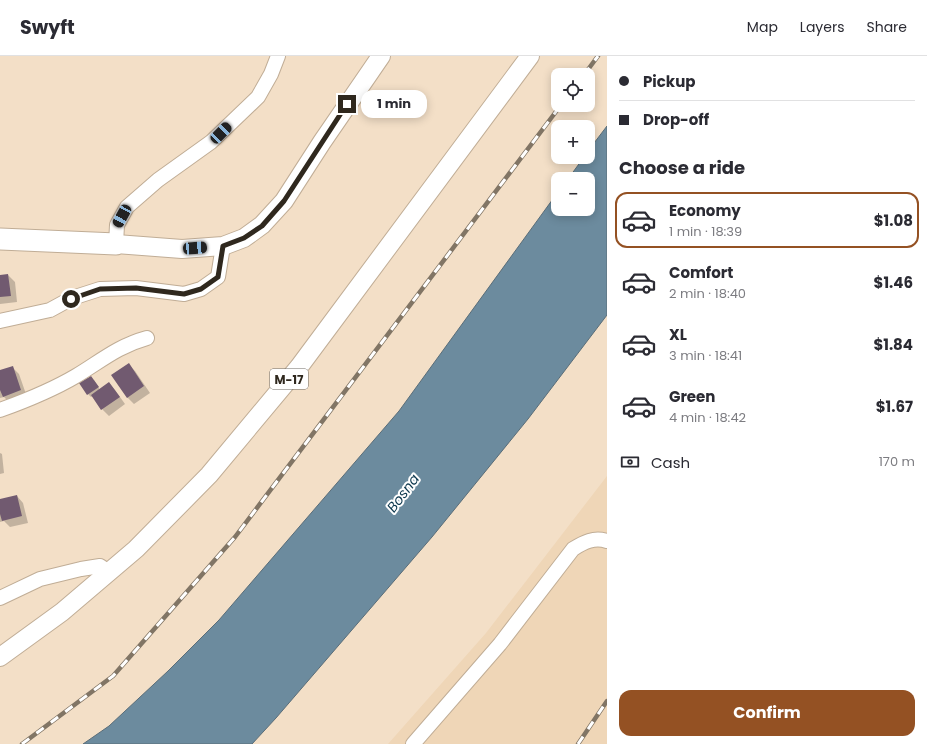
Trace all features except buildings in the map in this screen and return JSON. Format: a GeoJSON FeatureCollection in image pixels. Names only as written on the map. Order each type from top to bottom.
{"type":"FeatureCollection","features":[{"type":"Feature","properties":{"kind":"highway"},"geometry":{"type":"LineString","coordinates":[[0,239],[116,244]]}},
{"type":"Feature","properties":{"kind":"main road"},"geometry":{"type":"LineString","coordinates":[[116,244],[182,248],[223,246],[244,238],[262,226],[284,201],[322,142],[381,56]]}},
{"type":"Feature","properties":{"kind":"main road","name":"M-17"},"geometry":{"type":"LineString","coordinates":[[0,657],[62,612],[136,549],[209,475],[299,367],[530,56]]}},
{"type":"Feature","properties":{"kind":"street"},"geometry":{"type":"LineString","coordinates":[[116,244],[117,225],[127,207],[158,180],[212,142],[258,96],[271,74],[278,56]]}},
{"type":"Feature","properties":{"kind":"street"},"geometry":{"type":"LineString","coordinates":[[0,321],[50,310],[72,298],[100,289],[136,288],[184,294],[201,289],[218,277],[223,246]]}},
{"type":"Feature","properties":{"kind":"street"},"geometry":{"type":"LineString","coordinates":[[0,410],[75,376],[116,350],[147,338]]}},
{"type":"Feature","properties":{"kind":"street"},"geometry":{"type":"LineString","coordinates":[[413,744],[500,644],[573,549],[585,542],[595,539],[607,541]]}},
{"type":"Feature","properties":{"kind":"street"},"geometry":{"type":"LineString","coordinates":[[0,598],[40,579],[81,569],[100,566],[107,574]]}},
{"type":"Feature","properties":{"kind":"shaded area"},"geometry":{"type":"Polygon","coordinates":[[[607,476],[607,744],[388,744],[486,633],[607,476]]]}},
{"type":"Feature","properties":{"kind":"water","name":"Bosna"},"geometry":{"type":"Polygon","coordinates":[[[607,126],[607,315],[528,419],[432,537],[252,744],[83,744],[109,726],[168,671],[219,620],[399,411],[551,202],[551,216],[595,216],[595,172],[573,172],[579,164],[595,164],[595,142],[607,126]]]}},
{"type":"Feature","properties":{"kind":"railway"},"geometry":{"type":"LineString","coordinates":[[589,68],[598,56]]}},
{"type":"Feature","properties":{"kind":"railway"},"geometry":{"type":"LineString","coordinates":[[22,744],[113,676],[235,537],[556,112]]}},
{"type":"Feature","properties":{"kind":"railway"},"geometry":{"type":"LineString","coordinates":[[578,744],[607,701]]}},
{"type":"Feature","properties":{"kind":"route"},"geometry":{"type":"LineString","coordinates":[[71,299],[100,289],[136,288],[184,294],[201,289],[218,277],[223,246],[244,238],[262,226],[284,201],[347,104]]}}]}
